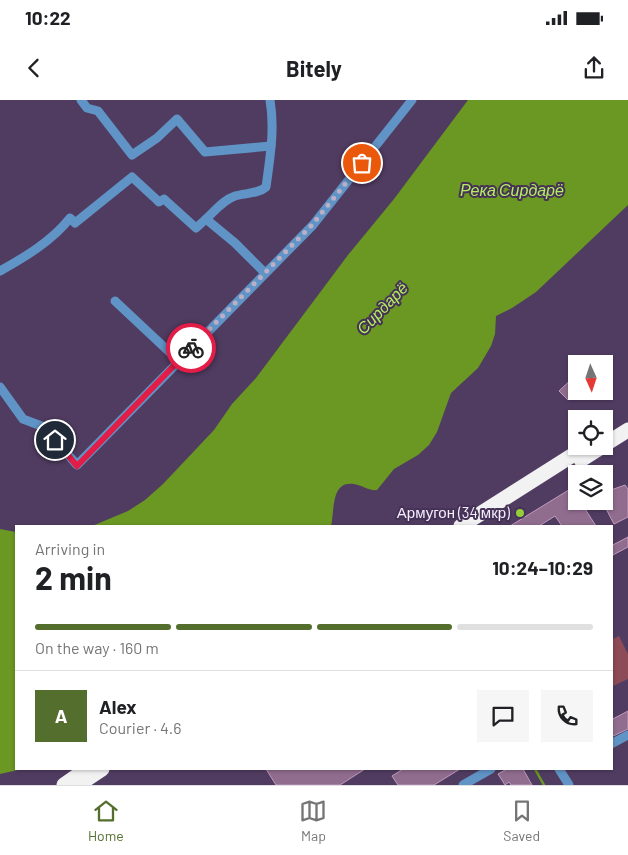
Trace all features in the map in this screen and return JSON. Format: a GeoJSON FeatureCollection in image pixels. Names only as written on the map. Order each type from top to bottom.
{"type":"FeatureCollection","features":[{"type":"Feature","properties":{"kind":"highway"},"geometry":{"type":"LineString","coordinates":[[613,430],[628,420]]}},
{"type":"Feature","properties":{"kind":"highway"},"geometry":{"type":"LineString","coordinates":[[613,440],[628,430]]}},
{"type":"Feature","properties":{"kind":"highway"},"geometry":{"type":"LineString","coordinates":[[463,525],[573,455]]}},
{"type":"Feature","properties":{"kind":"highway"},"geometry":{"type":"LineString","coordinates":[[481,525],[589,455]]}},
{"type":"Feature","properties":{"kind":"highway"},"geometry":{"type":"LineString","coordinates":[[78,781],[100,770]]}},
{"type":"Feature","properties":{"kind":"street"},"geometry":{"type":"LineString","coordinates":[[81,100],[87,108],[98,111],[132,155],[158,138],[177,119],[205,152],[271,146]]}},
{"type":"Feature","properties":{"kind":"street"},"geometry":{"type":"LineString","coordinates":[[0,271],[18,261],[62,229],[70,218],[75,224],[132,176],[159,202],[164,199],[196,228],[226,200],[235,196],[262,191],[266,187],[271,146],[272,116],[270,100]]}},
{"type":"Feature","properties":{"kind":"street"},"geometry":{"type":"LineString","coordinates":[[0,387],[23,418],[44,426],[77,466],[312,225],[412,100]]}},
{"type":"Feature","properties":{"kind":"street"},"geometry":{"type":"LineString","coordinates":[[206,219],[235,242],[265,273]]}},
{"type":"Feature","properties":{"kind":"street"},"geometry":{"type":"LineString","coordinates":[[115,301],[179,362]]}},
{"type":"Feature","properties":{"kind":"street"},"geometry":{"type":"LineString","coordinates":[[613,743],[628,736]]}},
{"type":"Feature","properties":{"kind":"street"},"geometry":{"type":"LineString","coordinates":[[463,785],[489,770]]}},
{"type":"Feature","properties":{"kind":"street"},"geometry":{"type":"LineString","coordinates":[[562,770],[569,785]]}},
{"type":"Feature","properties":{"kind":"shaded area"},"geometry":{"type":"Polygon","coordinates":[[[619,636],[628,654],[628,679],[613,686],[613,639],[619,636]]]}},
{"type":"Feature","properties":{"kind":"water","name":"Река Сирдарё"},"geometry":{"type":"Polygon","coordinates":[[[468,100],[628,100],[628,205],[536,292],[496,316],[495,334],[491,346],[478,368],[451,393],[437,432],[429,445],[418,455],[394,469],[377,490],[358,485],[349,484],[343,486],[338,490],[331,525],[94,525],[128,511],[145,500],[163,484],[214,430],[232,404],[256,378],[348,255],[394,199],[468,100]]]}},
{"type":"Feature","properties":{"kind":"water"},"geometry":{"type":"Polygon","coordinates":[[[0,529],[15,532],[15,770],[18,770],[0,774],[0,529]]]}},
{"type":"Feature","properties":{"kind":"building"},"geometry":{"type":"Polygon","coordinates":[[[568,383],[568,400],[559,391],[568,383]]]}},
{"type":"Feature","properties":{"kind":"building"},"geometry":{"type":"Polygon","coordinates":[[[625,485],[628,489],[628,517],[614,524],[607,510],[613,510],[613,489],[625,485]]]}},
{"type":"Feature","properties":{"kind":"building"},"geometry":{"type":"Polygon","coordinates":[[[568,490],[568,510],[586,510],[595,525],[561,525],[555,516],[541,525],[512,525],[568,490]]]}},
{"type":"Feature","properties":{"kind":"building"},"geometry":{"type":"Polygon","coordinates":[[[628,537],[628,547],[613,555],[613,545],[628,537]]]}},
{"type":"Feature","properties":{"kind":"building"},"geometry":{"type":"Polygon","coordinates":[[[628,711],[628,729],[613,736],[613,719],[628,711]]]}},
{"type":"Feature","properties":{"kind":"building"},"geometry":{"type":"Polygon","coordinates":[[[267,770],[363,770],[340,785],[276,785],[267,770]]]}},
{"type":"Feature","properties":{"kind":"building"},"geometry":{"type":"Polygon","coordinates":[[[401,770],[458,770],[434,785],[398,785],[392,776],[401,770]]]}},
{"type":"Feature","properties":{"kind":"building"},"geometry":{"type":"Polygon","coordinates":[[[505,770],[524,770],[532,785],[511,785],[509,782],[505,785],[498,774],[505,770]]]}},
{"type":"Feature","properties":{"kind":"waterway"},"geometry":{"type":"LineString","coordinates":[[536,770],[544,785]]}},
{"type":"Feature","properties":{"kind":"way so far"},"geometry":{"type":"LineString","coordinates":[[191,348],[312,225],[362,163]]}},
{"type":"Feature","properties":{"kind":"place","name":"Армугон (34 мкр)"},"geometry":{"type":"Point","coordinates":[520,513]}},
{"type":"Feature","properties":{"kind":"route"},"geometry":{"type":"LineString","coordinates":[[55,440],[77,466],[191,348]]}},
{"type":"Feature","properties":{"kind":"water label","name":"Сирдарё"},"geometry":{"type":"Point","coordinates":[382,308]}}]}
